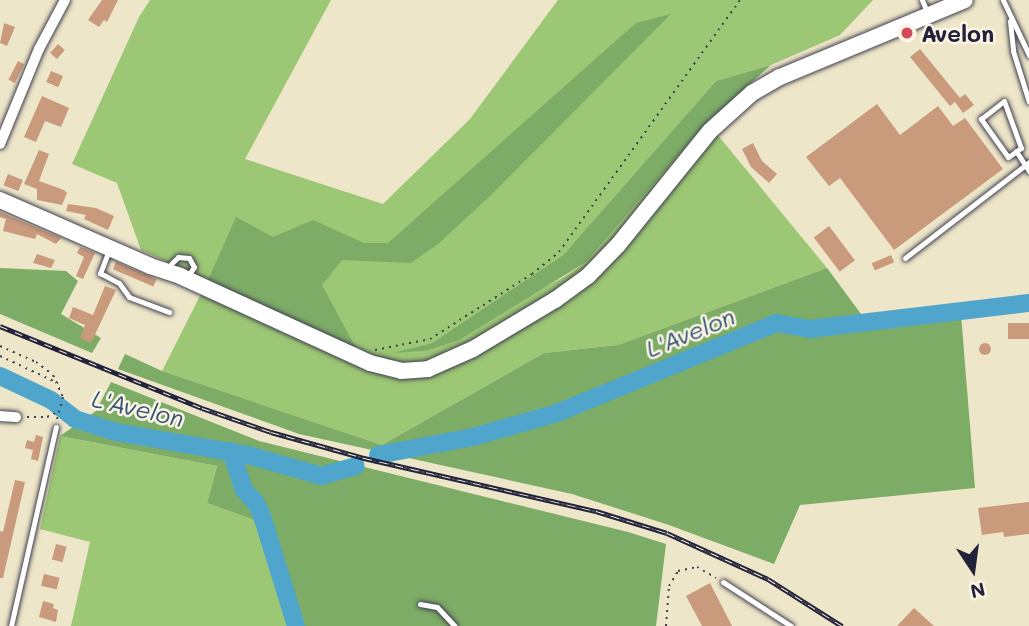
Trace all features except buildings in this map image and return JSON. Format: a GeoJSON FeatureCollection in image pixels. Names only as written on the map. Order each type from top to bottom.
{"type":"FeatureCollection","features":[{"type":"Feature","properties":{"kind":"main road"},"geometry":{"type":"LineString","coordinates":[[0,200],[135,257],[170,264],[231,300],[346,351],[392,362],[417,363],[447,354],[519,321],[569,290],[600,265],[704,138],[745,97],[780,77],[925,8],[965,0]]}},
{"type":"Feature","properties":{"kind":"main road"},"geometry":{"type":"LineString","coordinates":[[135,257],[150,267],[187,275]]}},
{"type":"Feature","properties":{"kind":"street"},"geometry":{"type":"LineString","coordinates":[[0,144],[39,49],[65,0]]}},
{"type":"Feature","properties":{"kind":"street"},"geometry":{"type":"LineString","coordinates":[[0,416],[16,417]]}},
{"type":"Feature","properties":{"kind":"lane"},"geometry":{"type":"LineString","coordinates":[[1003,0],[1010,21],[1029,55]]}},
{"type":"Feature","properties":{"kind":"lane"},"geometry":{"type":"LineString","coordinates":[[1010,21],[1013,51],[1029,102]]}},
{"type":"Feature","properties":{"kind":"lane"},"geometry":{"type":"LineString","coordinates":[[1004,101],[1021,148],[1016,151],[1008,157],[981,119],[1004,101]]}},
{"type":"Feature","properties":{"kind":"lane"},"geometry":{"type":"LineString","coordinates":[[905,258],[1028,166],[1016,151]]}},
{"type":"Feature","properties":{"kind":"lane"},"geometry":{"type":"LineString","coordinates":[[110,247],[100,273],[119,283],[129,297],[169,312]]}},
{"type":"Feature","properties":{"kind":"lane"},"geometry":{"type":"LineString","coordinates":[[10,626],[56,426]]}},
{"type":"Feature","properties":{"kind":"lane"},"geometry":{"type":"LineString","coordinates":[[723,582],[791,626]]}},
{"type":"Feature","properties":{"kind":"lane"},"geometry":{"type":"LineString","coordinates":[[420,604],[437,607],[456,626]]}},
{"type":"Feature","properties":{"kind":"path"},"geometry":{"type":"LineString","coordinates":[[372,350],[430,339],[533,274],[559,252],[740,0]]}},
{"type":"Feature","properties":{"kind":"path"},"geometry":{"type":"LineString","coordinates":[[0,346],[36,362],[59,384],[63,397],[57,412],[47,417],[16,417]]}},
{"type":"Feature","properties":{"kind":"path"},"geometry":{"type":"LineString","coordinates":[[0,356],[59,384]]}},
{"type":"Feature","properties":{"kind":"path"},"geometry":{"type":"LineString","coordinates":[[666,626],[669,586],[678,571],[697,566],[723,582]]}},
{"type":"Feature","properties":{"kind":"green space"},"geometry":{"type":"Polygon","coordinates":[[[150,0],[331,0],[245,159],[383,204],[470,119],[558,0],[873,0],[840,35],[771,65],[716,81],[563,255],[432,343],[397,352],[425,351],[564,277],[586,262],[707,122],[827,268],[618,345],[544,353],[382,445],[162,371],[208,280],[141,250],[117,183],[72,164],[139,17],[150,0]]]}},
{"type":"Feature","properties":{"kind":"green space"},"geometry":{"type":"Polygon","coordinates":[[[671,14],[489,197],[438,244],[411,263],[342,260],[322,285],[356,348],[208,280],[236,217],[273,237],[313,220],[364,243],[388,243],[636,23],[671,14]]]}},
{"type":"Feature","properties":{"kind":"green space"},"geometry":{"type":"Polygon","coordinates":[[[771,65],[707,122],[586,262],[459,340],[425,351],[392,353],[432,343],[563,255],[716,81],[771,65]]]}},
{"type":"Feature","properties":{"kind":"green space"},"geometry":{"type":"Polygon","coordinates":[[[0,268],[66,271],[78,281],[61,314],[101,338],[92,353],[0,314],[0,268]]]}},
{"type":"Feature","properties":{"kind":"green space"},"geometry":{"type":"Polygon","coordinates":[[[827,268],[867,322],[961,314],[975,488],[800,505],[774,564],[669,525],[572,494],[299,434],[118,369],[125,354],[162,371],[382,445],[544,353],[618,345],[827,268]]]}},
{"type":"Feature","properties":{"kind":"green space"},"geometry":{"type":"Polygon","coordinates":[[[111,382],[259,441],[628,532],[666,544],[656,626],[301,626],[268,525],[207,503],[217,466],[60,436],[96,411],[111,382]]]}},
{"type":"Feature","properties":{"kind":"green space"},"geometry":{"type":"Polygon","coordinates":[[[60,436],[217,466],[207,503],[268,525],[301,626],[71,626],[90,542],[40,529],[60,436]]]}},
{"type":"Feature","properties":{"kind":"waterway","name":"L'Avelon"},"geometry":{"type":"LineString","coordinates":[[378,455],[473,437],[557,413],[776,323],[810,329],[1029,303]]}},
{"type":"Feature","properties":{"kind":"waterway","name":"L'Avelon"},"geometry":{"type":"LineString","coordinates":[[0,376],[51,400],[75,419],[116,432],[248,455],[321,476],[356,466]]}},
{"type":"Feature","properties":{"kind":"waterway"},"geometry":{"type":"LineString","coordinates":[[231,451],[244,490],[256,503],[262,516],[296,626]]}},
{"type":"Feature","properties":{"kind":"railway"},"geometry":{"type":"LineString","coordinates":[[0,326],[202,408],[271,432],[364,458],[596,511],[667,533],[768,579],[842,626]]}},
{"type":"Feature","properties":{"kind":"place","name":"Avelon"},"geometry":{"type":"Point","coordinates":[907,33]}}]}
